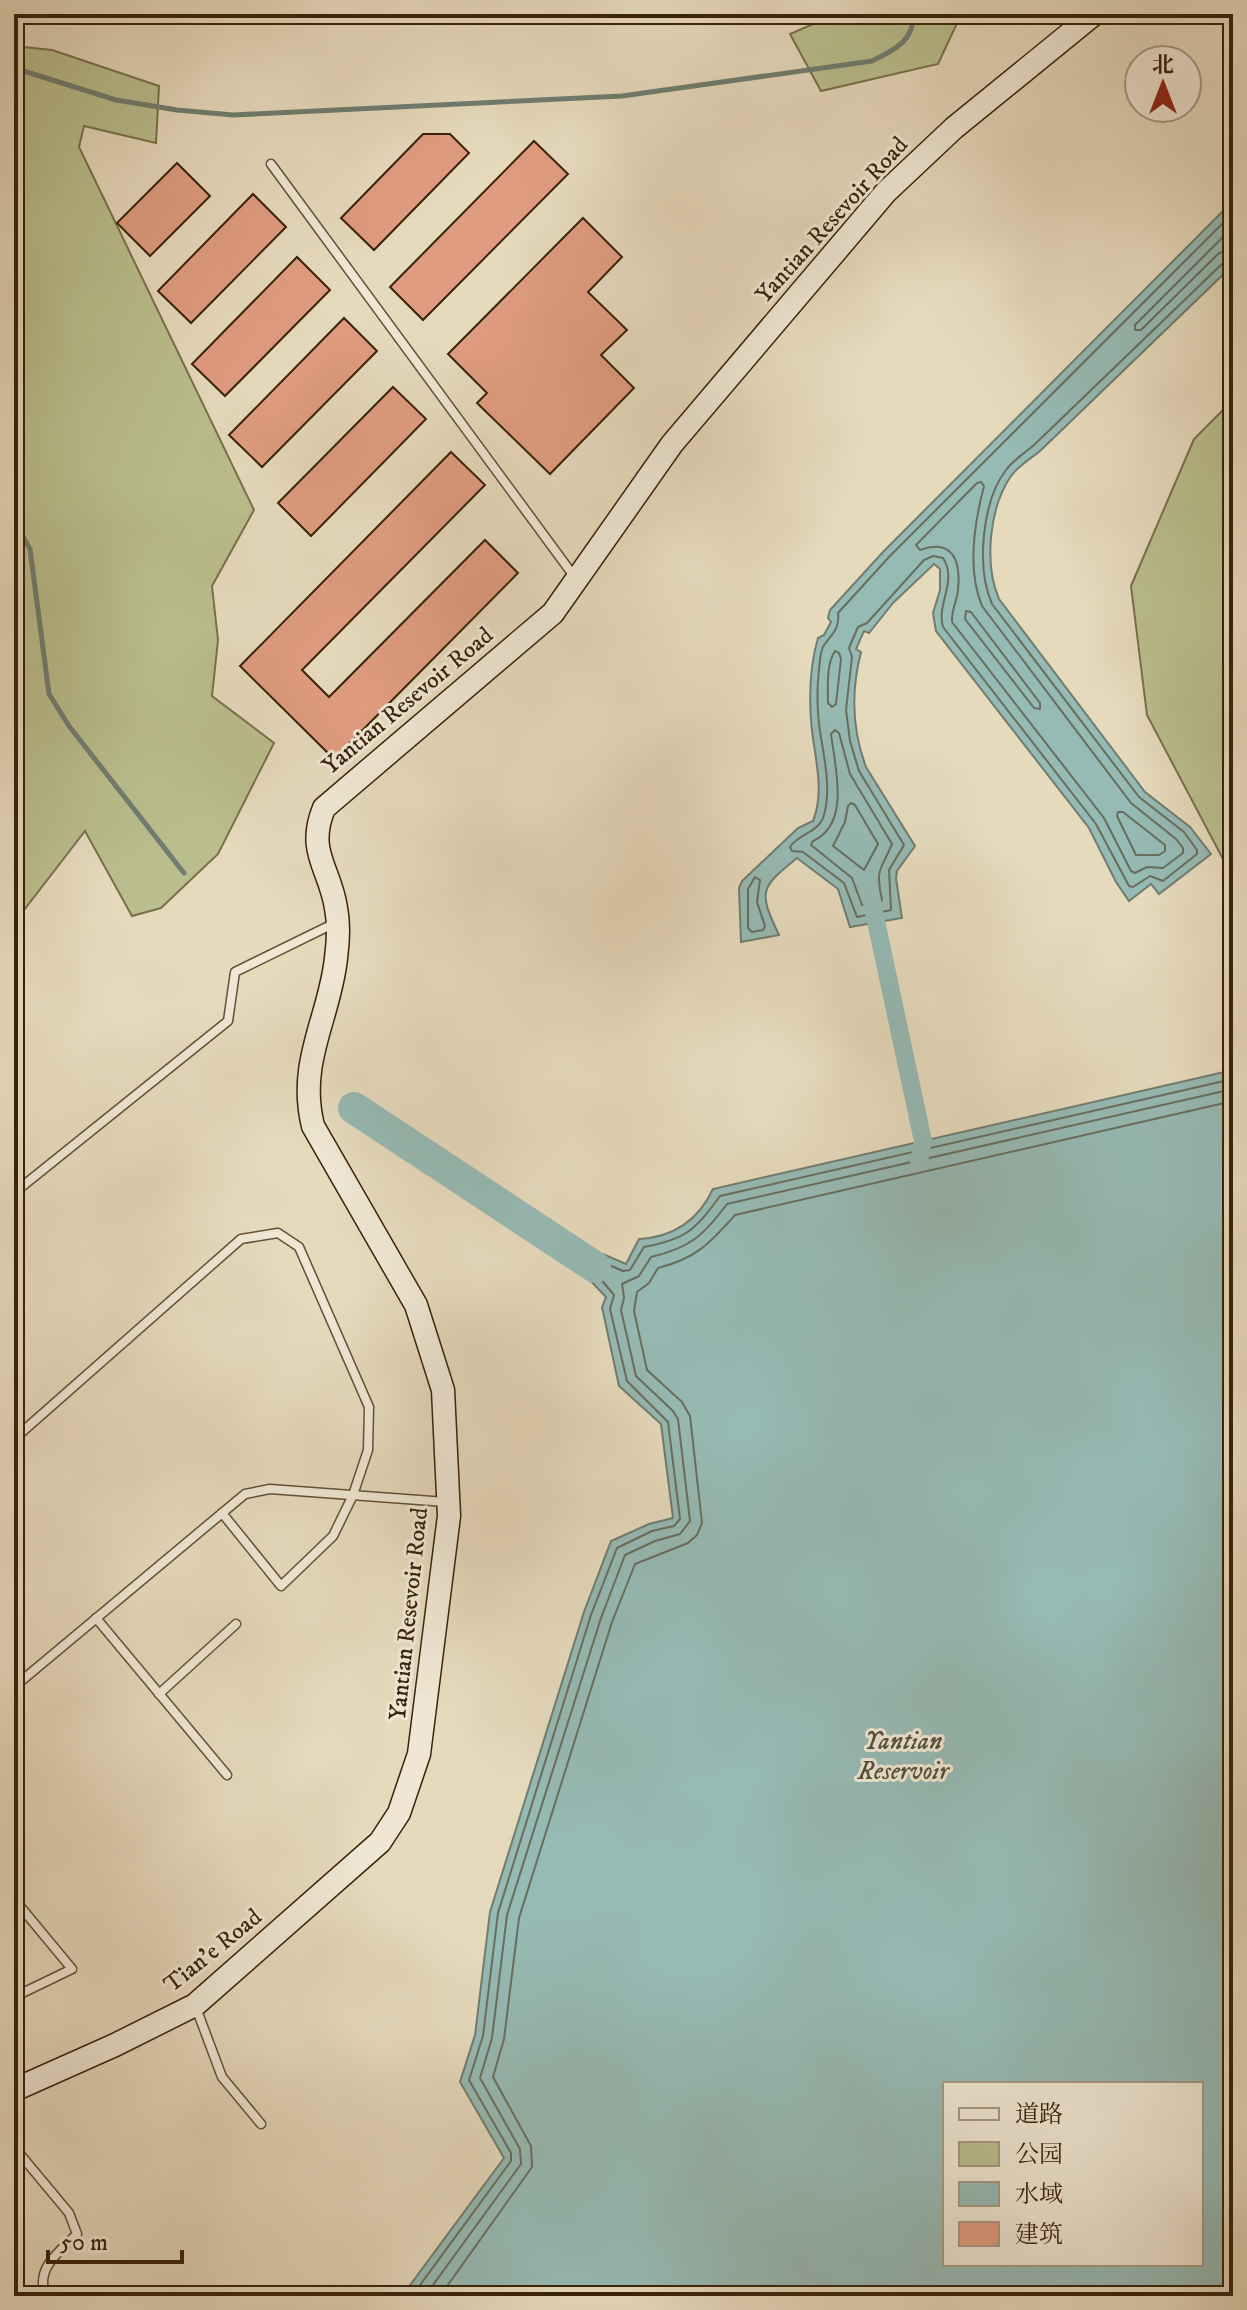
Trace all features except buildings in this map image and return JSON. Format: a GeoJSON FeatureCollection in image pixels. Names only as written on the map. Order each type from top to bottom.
{"type":"FeatureCollection","features":[{"type":"Feature","properties":{"kind":"main road","name":"Yantian Resevoir Road"},"geometry":{"type":"LineString","coordinates":[[380,1842],[399,1813],[419,1754],[449,1516],[443,1390],[416,1305],[313,1126],[307,1102],[310,1064],[336,959],[336,909],[317,847],[316,827],[324,808],[553,613],[672,444],[886,192],[954,128],[1094,14]]}},
{"type":"Feature","properties":{"kind":"main road","name":"Tian’e Road"},"geometry":{"type":"LineString","coordinates":[[14,2090],[195,2005],[380,1842]]}},
{"type":"Feature","properties":{"kind":"lane"},"geometry":{"type":"LineString","coordinates":[[271,164],[576,580]]}},
{"type":"Feature","properties":{"kind":"lane"},"geometry":{"type":"LineString","coordinates":[[14,1193],[228,1021],[235,972],[336,922]]}},
{"type":"Feature","properties":{"kind":"lane"},"geometry":{"type":"LineString","coordinates":[[14,1439],[241,1239],[278,1233],[299,1247],[369,1407],[368,1450],[353,1495],[333,1536],[281,1586],[222,1513]]}},
{"type":"Feature","properties":{"kind":"lane"},"geometry":{"type":"LineString","coordinates":[[14,1687],[245,1494],[270,1489],[448,1502]]}},
{"type":"Feature","properties":{"kind":"lane"},"geometry":{"type":"LineString","coordinates":[[96,1618],[227,1775]]}},
{"type":"Feature","properties":{"kind":"lane"},"geometry":{"type":"LineString","coordinates":[[159,1694],[236,1624]]}},
{"type":"Feature","properties":{"kind":"lane"},"geometry":{"type":"LineString","coordinates":[[14,1899],[72,1969],[14,1997]]}},
{"type":"Feature","properties":{"kind":"lane"},"geometry":{"type":"LineString","coordinates":[[195,2005],[222,2077],[261,2124]]}},
{"type":"Feature","properties":{"kind":"lane"},"geometry":{"type":"LineString","coordinates":[[14,2147],[69,2213],[77,2234],[46,2264],[43,2289],[46,2296]]}},
{"type":"Feature","properties":{"kind":"green space"},"geometry":{"type":"Polygon","coordinates":[[[836,14],[956,14],[959,19],[938,64],[821,91],[790,34],[836,14]]]}},
{"type":"Feature","properties":{"kind":"green space"},"geometry":{"type":"Polygon","coordinates":[[[14,46],[52,50],[159,86],[156,143],[84,126],[79,147],[254,510],[212,586],[218,640],[212,696],[274,743],[218,854],[161,908],[132,916],[85,831],[14,923],[14,46]]]}},
{"type":"Feature","properties":{"kind":"green space"},"geometry":{"type":"Polygon","coordinates":[[[1233,400],[1233,878],[1147,715],[1131,586],[1194,439],[1233,400]]]}},
{"type":"Feature","properties":{"kind":"water"},"geometry":{"type":"Polygon","coordinates":[[[1233,201],[1233,265],[1040,451],[1014,472],[998,504],[990,553],[999,599],[1145,792],[1190,827],[1211,854],[1159,894],[1151,884],[1129,901],[1089,828],[936,631],[933,613],[940,590],[940,569],[934,564],[893,603],[869,633],[864,631],[856,649],[861,652],[854,710],[861,753],[866,767],[915,846],[897,871],[902,918],[850,927],[838,889],[797,858],[776,876],[766,891],[768,909],[779,935],[741,942],[739,888],[742,881],[798,828],[813,821],[817,809],[819,784],[811,720],[811,679],[818,638],[824,635],[831,622],[828,618],[830,610],[883,552],[1233,201]]]}},
{"type":"Feature","properties":{"kind":"water","name":"Yantian Reservoir"},"geometry":{"type":"Polygon","coordinates":[[[1233,1070],[1233,2296],[402,2296],[504,2158],[460,2082],[475,2035],[490,1912],[584,1612],[611,1541],[649,1524],[673,1518],[661,1424],[619,1386],[602,1307],[606,1297],[588,1278],[603,1254],[626,1264],[639,1239],[674,1231],[692,1218],[713,1189],[1233,1070]]]}},
{"type":"Feature","properties":{"kind":"waterway"},"geometry":{"type":"LineString","coordinates":[[14,68],[116,100],[233,115],[622,96],[872,61],[901,44],[910,31],[913,14]]}},
{"type":"Feature","properties":{"kind":"waterway"},"geometry":{"type":"LineString","coordinates":[[14,521],[30,549],[49,694],[69,726],[184,873]]}},
{"type":"Feature","properties":{"kind":"waterway"},"geometry":{"type":"LineString","coordinates":[[871,898],[923,1141],[919,1162]]}},
{"type":"Feature","properties":{"kind":"waterway"},"geometry":{"type":"LineString","coordinates":[[354,1108],[595,1267]]}}]}
